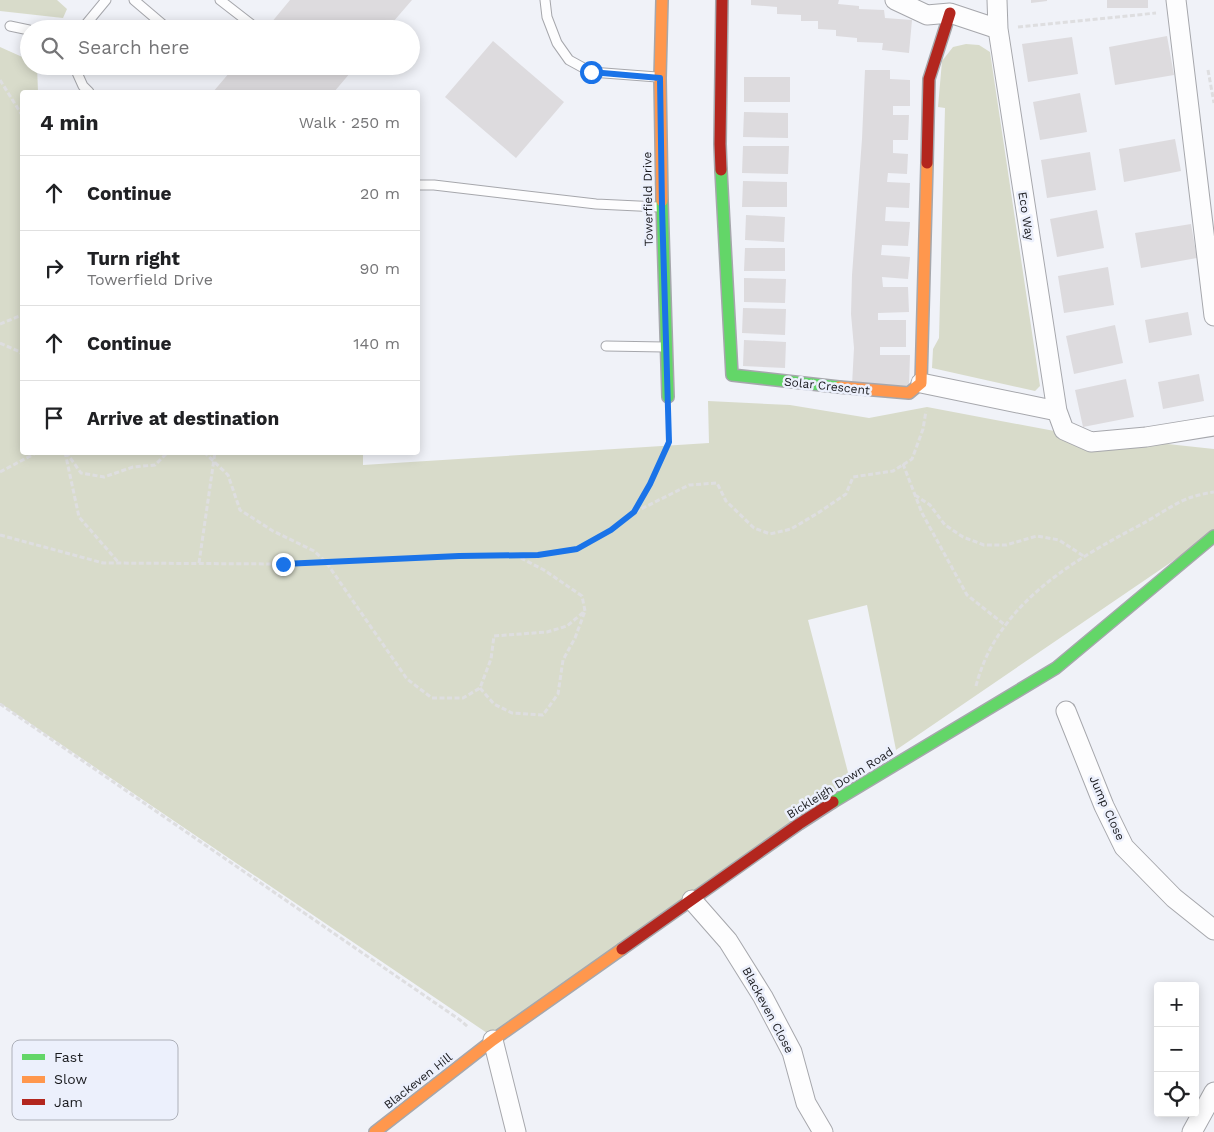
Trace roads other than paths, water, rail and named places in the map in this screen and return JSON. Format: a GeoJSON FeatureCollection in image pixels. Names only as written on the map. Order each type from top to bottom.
{"type":"FeatureCollection","features":[{"type":"Feature","properties":{"kind":"street","name":"Towerfield Drive"},"geometry":{"type":"LineString","coordinates":[[662,0],[660,78],[668,397]]}},
{"type":"Feature","properties":{"kind":"street","name":"Solar Crescent"},"geometry":{"type":"LineString","coordinates":[[722,0],[720,144],[732,375],[852,389],[910,393],[921,383]]}},
{"type":"Feature","properties":{"kind":"street"},"geometry":{"type":"LineString","coordinates":[[894,0],[927,15],[950,14],[998,29]]}},
{"type":"Feature","properties":{"kind":"street","name":"Eco Way"},"geometry":{"type":"LineString","coordinates":[[997,0],[998,29],[1057,412],[1064,430],[1091,442],[1146,437],[1214,426]]}},
{"type":"Feature","properties":{"kind":"street"},"geometry":{"type":"LineString","coordinates":[[1176,5],[1214,316]]}},
{"type":"Feature","properties":{"kind":"street"},"geometry":{"type":"LineString","coordinates":[[950,14],[929,79],[921,383],[1057,412]]}},
{"type":"Feature","properties":{"kind":"street","name":"Bickleigh Down Road"},"geometry":{"type":"LineString","coordinates":[[477,1052],[799,824],[875,776],[1056,668],[1214,536]]}},
{"type":"Feature","properties":{"kind":"street","name":"Jump Close"},"geometry":{"type":"LineString","coordinates":[[1066,712],[1104,806],[1124,847],[1174,898],[1214,930]]}},
{"type":"Feature","properties":{"kind":"street","name":"Blackeven Close"},"geometry":{"type":"LineString","coordinates":[[692,900],[728,941],[763,997],[792,1052],[806,1102],[823,1132]]}},
{"type":"Feature","properties":{"kind":"street"},"geometry":{"type":"LineString","coordinates":[[490,1042],[516,1132]]}},
{"type":"Feature","properties":{"kind":"street","name":"Blackeven Hill"},"geometry":{"type":"LineString","coordinates":[[375,1132],[477,1052]]}},
{"type":"Feature","properties":{"kind":"street"},"geometry":{"type":"LineString","coordinates":[[1192,1132],[1214,1092]]}},
{"type":"Feature","properties":{"kind":"lane"},"geometry":{"type":"LineString","coordinates":[[89,20],[106,0]]}},
{"type":"Feature","properties":{"kind":"lane"},"geometry":{"type":"LineString","coordinates":[[134,0],[157,20]]}},
{"type":"Feature","properties":{"kind":"lane"},"geometry":{"type":"LineString","coordinates":[[220,0],[246,20]]}},
{"type":"Feature","properties":{"kind":"lane"},"geometry":{"type":"LineString","coordinates":[[545,0],[547,17],[557,43],[569,60],[591,72],[660,78]]}},
{"type":"Feature","properties":{"kind":"lane"},"geometry":{"type":"LineString","coordinates":[[10,26],[20,28]]}},
{"type":"Feature","properties":{"kind":"lane"},"geometry":{"type":"LineString","coordinates":[[78,75],[87,90]]}},
{"type":"Feature","properties":{"kind":"lane"},"geometry":{"type":"LineString","coordinates":[[420,186],[434,185],[596,204],[662,207]]}},
{"type":"Feature","properties":{"kind":"lane"},"geometry":{"type":"LineString","coordinates":[[606,346],[667,347]]}}]}
